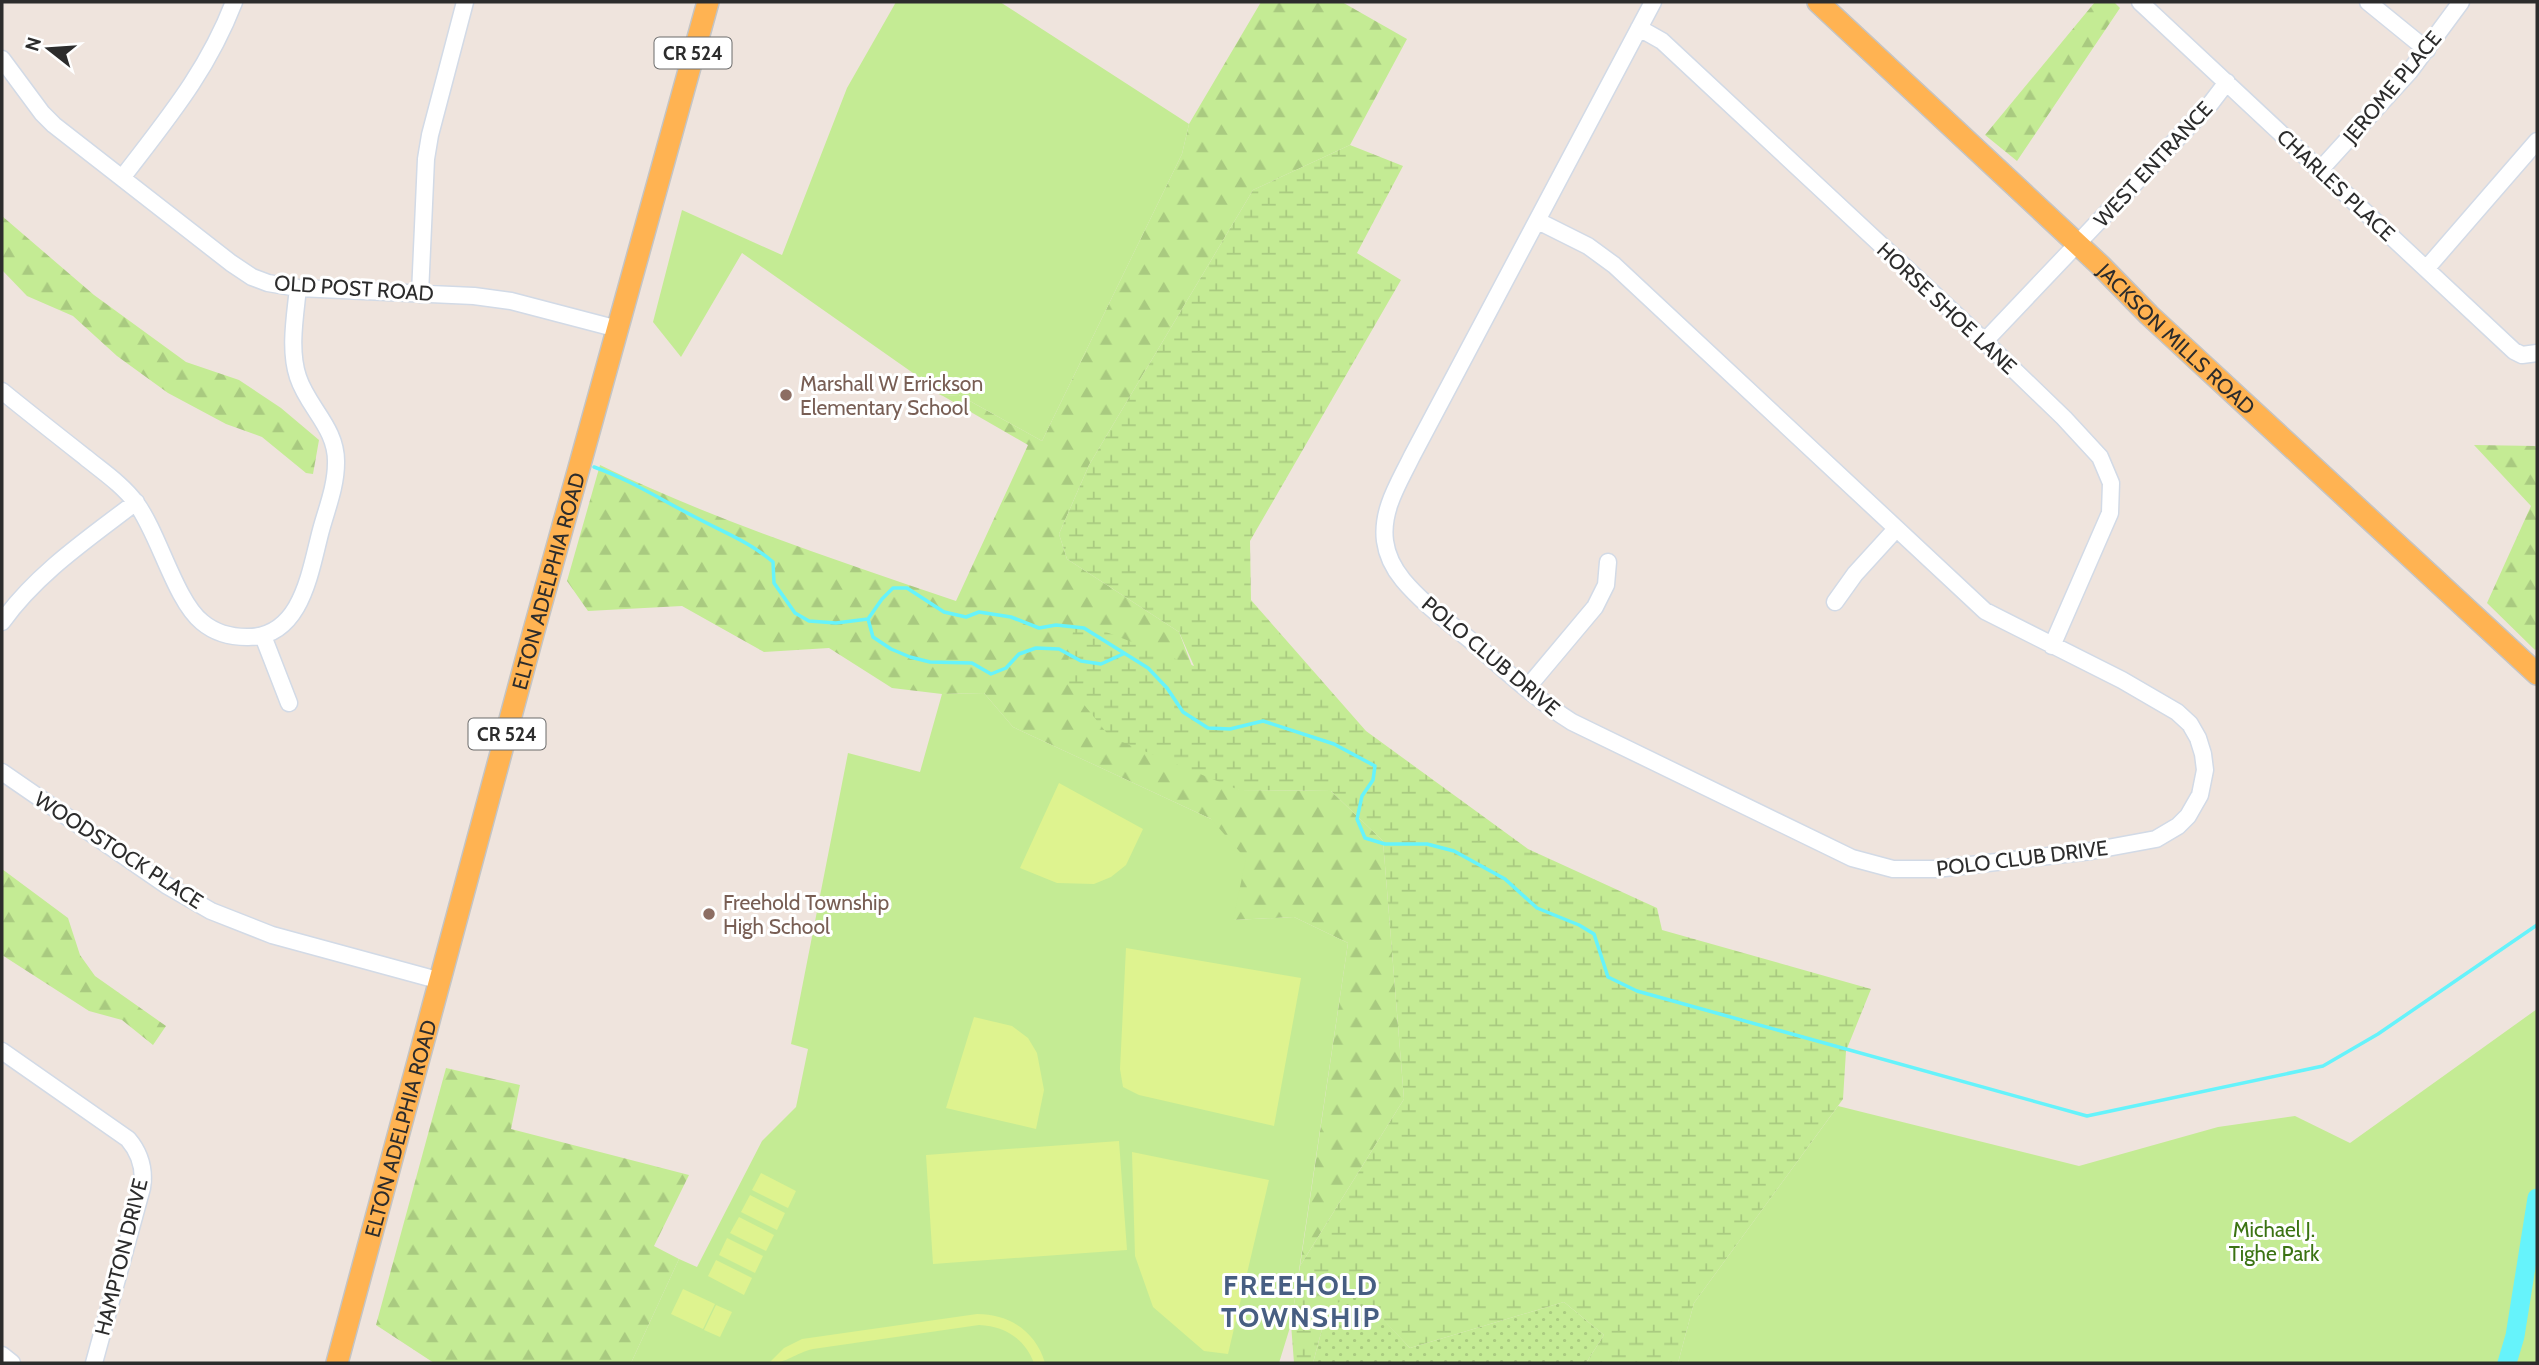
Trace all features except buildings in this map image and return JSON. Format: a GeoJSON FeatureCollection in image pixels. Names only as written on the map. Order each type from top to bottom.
{"type":"FeatureCollection","features":[{"type":"Feature","properties":{"kind":"main road","name":"ELTON ADELPHIA ROAD"},"geometry":{"type":"LineString","coordinates":[[337,1363],[533,634],[708,2]]}},
{"type":"Feature","properties":{"kind":"main road","name":"JACKSON MILLS ROAD"},"geometry":{"type":"LineString","coordinates":[[1818,2],[2077,244],[2149,315],[2537,674]]}},
{"type":"Feature","properties":{"kind":"street"},"geometry":{"type":"LineString","coordinates":[[122,178],[196,80],[234,2]]}},
{"type":"Feature","properties":{"kind":"street"},"geometry":{"type":"LineString","coordinates":[[420,294],[426,159],[465,2]]}},
{"type":"Feature","properties":{"kind":"street","name":"POLO CLUB DRIVE"},"geometry":{"type":"LineString","coordinates":[[1538,221],[1588,246],[1614,265],[1985,611],[2166,704],[2190,724],[2203,754],[2204,783],[2196,805],[2188,816],[2169,833],[2144,842],[2091,851],[1936,869],[1893,869],[1871,864],[1572,722],[1527,688],[1402,579],[1387,550],[1385,525],[1390,502],[1653,2]]}},
{"type":"Feature","properties":{"kind":"street","name":"CHARLES PLACE"},"geometry":{"type":"LineString","coordinates":[[2140,2],[2514,351],[2522,355],[2537,354]]}},
{"type":"Feature","properties":{"kind":"street"},"geometry":{"type":"LineString","coordinates":[[2368,2],[2427,50]]}},
{"type":"Feature","properties":{"kind":"street","name":"JEROME PLACE"},"geometry":{"type":"LineString","coordinates":[[2320,170],[2410,71],[2461,2]]}},
{"type":"Feature","properties":{"kind":"street","name":"HORSE SHOE LANE"},"geometry":{"type":"LineString","coordinates":[[1639,28],[1662,41],[1984,342],[2095,451],[2105,466],[2112,503],[2107,524],[2052,646]]}},
{"type":"Feature","properties":{"kind":"street","name":"OLD POST ROAD"},"geometry":{"type":"LineString","coordinates":[[2,59],[42,113],[241,271],[268,283],[298,288],[511,301],[618,329]]}},
{"type":"Feature","properties":{"kind":"street","name":"WEST ENTRANCE"},"geometry":{"type":"LineString","coordinates":[[1984,342],[2211,103],[2227,82]]}},
{"type":"Feature","properties":{"kind":"street"},"geometry":{"type":"LineString","coordinates":[[2426,268],[2537,141]]}},
{"type":"Feature","properties":{"kind":"street"},"geometry":{"type":"LineString","coordinates":[[2,391],[114,480],[136,502],[194,614],[203,623],[224,634],[262,636],[275,630],[289,618],[302,599],[336,474],[336,452],[331,435],[303,390],[295,368],[298,288]]}},
{"type":"Feature","properties":{"kind":"street"},"geometry":{"type":"LineString","coordinates":[[2,622],[37,579],[136,502]]}},
{"type":"Feature","properties":{"kind":"street"},"geometry":{"type":"LineString","coordinates":[[1835,602],[1855,574],[1895,529]]}},
{"type":"Feature","properties":{"kind":"street"},"geometry":{"type":"LineString","coordinates":[[1527,688],[1595,607],[1606,585],[1608,562]]}},
{"type":"Feature","properties":{"kind":"street"},"geometry":{"type":"LineString","coordinates":[[262,636],[289,703]]}},
{"type":"Feature","properties":{"kind":"street","name":"WOODSTOCK PLACE"},"geometry":{"type":"LineString","coordinates":[[2,772],[166,885],[211,911],[272,935],[441,981]]}},
{"type":"Feature","properties":{"kind":"street","name":"HAMPTON DRIVE"},"geometry":{"type":"LineString","coordinates":[[2,1051],[128,1139],[140,1158],[143,1171],[142,1188],[94,1363]]}},
{"type":"Feature","properties":{"kind":"street"},"geometry":{"type":"LineString","coordinates":[[2,1355],[12,1363]]}},
{"type":"Feature","properties":{"kind":"green space"},"geometry":{"type":"Polygon","coordinates":[[[896,2],[1000,2],[1189,124],[1182,154],[1042,441],[959,395],[943,396],[925,388],[923,380],[742,253],[681,357],[653,322],[682,210],[782,255],[847,88],[896,2]]]}},
{"type":"Feature","properties":{"kind":"green space"},"geometry":{"type":"Polygon","coordinates":[[[1261,2],[1342,2],[1407,39],[1350,145],[1253,190],[1089,465],[1059,534],[1067,559],[1179,632],[1239,790],[1331,791],[1383,841],[1404,1099],[1300,1266],[1348,943],[1294,917],[1233,920],[1211,819],[1013,727],[984,693],[942,694],[892,688],[829,648],[764,652],[682,606],[588,611],[567,581],[600,465],[731,521],[956,601],[1028,445],[943,396],[959,395],[1042,441],[1182,154],[1189,124],[1261,2]]]}},
{"type":"Feature","properties":{"kind":"green space"},"geometry":{"type":"Polygon","coordinates":[[[2095,2],[2114,2],[2120,8],[2017,161],[1985,135],[2095,2]]]}},
{"type":"Feature","properties":{"kind":"green space"},"geometry":{"type":"Polygon","coordinates":[[[1350,145],[1403,166],[1357,253],[1401,280],[1250,541],[1251,600],[1366,731],[1528,849],[1657,908],[1662,930],[1871,989],[1846,1051],[1843,1099],[1694,1303],[1678,1363],[1586,1363],[1604,1335],[1564,1302],[1410,1348],[1356,1291],[1327,1310],[1313,1363],[1294,1363],[1291,1324],[1300,1266],[1404,1099],[1383,841],[1331,791],[1239,790],[1110,737],[1065,681],[1075,620],[1194,666],[1179,632],[1067,559],[1059,534],[1089,465],[1253,190],[1350,145]]]}},
{"type":"Feature","properties":{"kind":"green space"},"geometry":{"type":"Polygon","coordinates":[[[2,216],[94,295],[186,362],[239,380],[281,408],[319,440],[313,474],[306,473],[262,437],[226,424],[168,393],[117,356],[73,316],[27,296],[2,270],[2,216]]]}},
{"type":"Feature","properties":{"kind":"green space"},"geometry":{"type":"Polygon","coordinates":[[[2474,445],[2537,446],[2535,650],[2487,603],[2531,506],[2474,445]]]}},
{"type":"Feature","properties":{"kind":"green space"},"geometry":{"type":"Polygon","coordinates":[[[984,693],[1013,727],[1211,819],[1246,859],[1233,920],[1294,917],[1348,943],[1291,1324],[1279,1363],[631,1363],[679,1259],[697,1267],[762,1141],[796,1107],[808,1049],[791,1044],[848,753],[920,772],[942,694],[984,693]]]}},
{"type":"Feature","properties":{"kind":"green space"},"geometry":{"type":"Polygon","coordinates":[[[1059,783],[1143,829],[1126,865],[1111,877],[1094,884],[1057,883],[1020,868],[1059,783]]]}},
{"type":"Feature","properties":{"kind":"green space"},"geometry":{"type":"Polygon","coordinates":[[[2,869],[68,918],[80,955],[95,976],[166,1026],[153,1045],[122,1020],[89,1011],[2,955],[2,869]]]}},
{"type":"Feature","properties":{"kind":"green space"},"geometry":{"type":"Polygon","coordinates":[[[1126,948],[1301,978],[1274,1126],[1139,1095],[1123,1087],[1120,1069],[1126,948]]]}},
{"type":"Feature","properties":{"kind":"green space","name":"Michael J. Tighe Park"},"geometry":{"type":"Polygon","coordinates":[[[2537,1009],[2537,1363],[1678,1363],[1694,1303],[1838,1106],[2079,1166],[2218,1127],[2295,1116],[2350,1143],[2537,1009]]]}},
{"type":"Feature","properties":{"kind":"green space"},"geometry":{"type":"Polygon","coordinates":[[[974,1017],[1012,1026],[1028,1038],[1037,1053],[1044,1090],[1036,1129],[946,1108],[974,1017]]]}},
{"type":"Feature","properties":{"kind":"green space"},"geometry":{"type":"Polygon","coordinates":[[[446,1068],[520,1085],[511,1129],[689,1175],[654,1246],[679,1259],[631,1363],[434,1363],[376,1325],[446,1068]]]}},
{"type":"Feature","properties":{"kind":"green space"},"geometry":{"type":"Polygon","coordinates":[[[1119,1141],[1127,1250],[933,1264],[926,1155],[1119,1141]]]}},
{"type":"Feature","properties":{"kind":"green space"},"geometry":{"type":"Polygon","coordinates":[[[1132,1152],[1269,1180],[1228,1354],[1204,1351],[1153,1307],[1135,1256],[1132,1152]]]}},
{"type":"Feature","properties":{"kind":"green space"},"geometry":{"type":"Polygon","coordinates":[[[761,1173],[796,1191],[788,1208],[752,1190],[761,1173]]]}},
{"type":"Feature","properties":{"kind":"green space"},"geometry":{"type":"Polygon","coordinates":[[[750,1195],[785,1213],[777,1230],[741,1212],[750,1195]]]}},
{"type":"Feature","properties":{"kind":"green space"},"geometry":{"type":"Polygon","coordinates":[[[739,1217],[774,1235],[766,1251],[730,1233],[739,1217]]]}},
{"type":"Feature","properties":{"kind":"green space"},"geometry":{"type":"Polygon","coordinates":[[[727,1238],[763,1256],[755,1273],[719,1255],[727,1238]]]}},
{"type":"Feature","properties":{"kind":"green space"},"geometry":{"type":"Polygon","coordinates":[[[716,1260],[752,1278],[744,1295],[708,1276],[716,1260]]]}},
{"type":"Feature","properties":{"kind":"green space"},"geometry":{"type":"Polygon","coordinates":[[[683,1289],[715,1304],[703,1329],[671,1314],[683,1289]]]}},
{"type":"Feature","properties":{"kind":"green space"},"geometry":{"type":"Polygon","coordinates":[[[1356,1290],[1410,1348],[1564,1302],[1604,1335],[1586,1363],[1313,1363],[1327,1310],[1356,1290]]]}},
{"type":"Feature","properties":{"kind":"green space"},"geometry":{"type":"Polygon","coordinates":[[[716,1305],[732,1312],[720,1337],[704,1330],[716,1305]]]}},
{"type":"Feature","properties":{"kind":"green space"},"geometry":{"type":"Polygon","coordinates":[[[977,1314],[1000,1317],[1020,1327],[1035,1342],[1045,1363],[1034,1363],[1025,1347],[1013,1335],[997,1328],[979,1325],[813,1349],[769,1363],[784,1348],[802,1339],[977,1314]]]}},
{"type":"Feature","properties":{"kind":"waterway"},"geometry":{"type":"LineString","coordinates":[[594,467],[634,484],[764,555],[773,562],[774,583],[795,613],[809,621],[836,623],[868,619]]}},
{"type":"Feature","properties":{"kind":"waterway"},"geometry":{"type":"LineString","coordinates":[[1123,654],[1101,664],[1081,661],[1059,649],[1036,648],[1019,654],[1006,668],[991,674],[972,663],[930,662],[891,649],[873,637],[868,619],[893,588],[907,588],[944,612],[966,617],[979,612],[1011,617],[1039,628],[1056,625],[1084,628],[1148,668],[1167,688],[1183,712],[1208,728],[1230,729],[1263,721],[1334,744],[1375,766],[1373,780],[1362,796],[1357,819],[1365,838],[1385,844],[1427,844],[1454,851],[1505,879],[1537,908],[1594,934],[1608,977],[1637,991],[2087,1116],[2323,1066],[2378,1034],[2537,925]]}},
{"type":"Feature","properties":{"kind":"waterway"},"geometry":{"type":"LineString","coordinates":[[2507,1363],[2515,1336],[2537,1198]]}},
{"type":"Feature","properties":{"kind":"place","name":"Marshall W Errickson Elementary School"},"geometry":{"type":"Point","coordinates":[786,395]}},
{"type":"Feature","properties":{"kind":"place","name":"Freehold Township High School"},"geometry":{"type":"Point","coordinates":[709,914]}},
{"type":"Feature","properties":{"kind":"district","name":"FREEHOLD TOWNSHIP"},"geometry":{"type":"Point","coordinates":[1301,1301]}}]}
